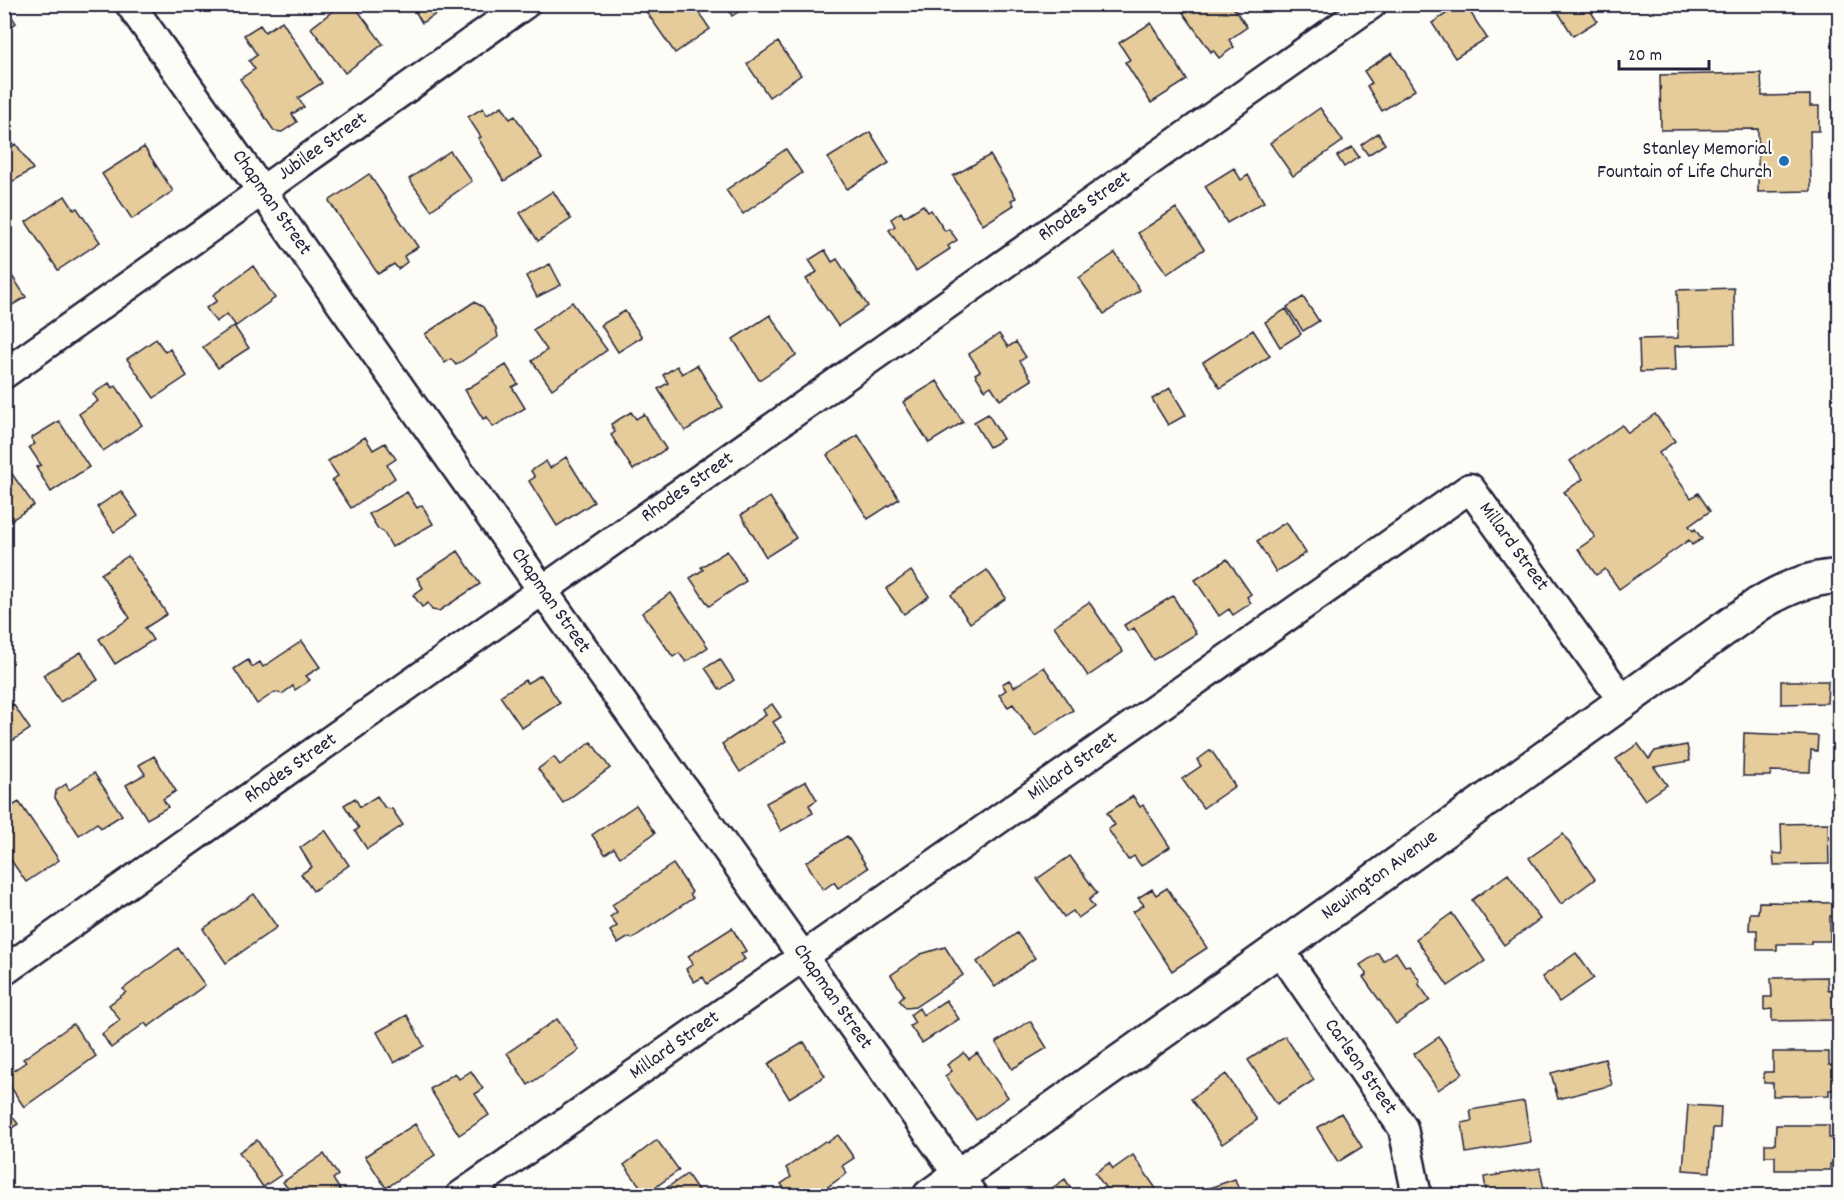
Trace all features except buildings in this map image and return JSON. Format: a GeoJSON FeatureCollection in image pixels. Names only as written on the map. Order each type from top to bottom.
{"type":"FeatureCollection","features":[{"type":"Feature","properties":{"kind":"main road","name":"Newington Avenue"},"geometry":{"type":"LineString","coordinates":[[930,1196],[966,1185],[1279,949],[1759,604],[1787,588],[1832,576],[1839,577]]}},
{"type":"Feature","properties":{"kind":"street","name":"Chapman Street"},"geometry":{"type":"LineString","coordinates":[[130,4],[543,591],[966,1185]]}},
{"type":"Feature","properties":{"kind":"street","name":"Jubilee Street"},"geometry":{"type":"LineString","coordinates":[[4,374],[525,4]]}},
{"type":"Feature","properties":{"kind":"street","name":"Rhodes Street"},"geometry":{"type":"LineString","coordinates":[[4,971],[1372,4]]}},
{"type":"Feature","properties":{"kind":"street","name":"Millard Street"},"geometry":{"type":"LineString","coordinates":[[460,1196],[1470,488],[1623,701]]}},
{"type":"Feature","properties":{"kind":"street","name":"Carlson Street"},"geometry":{"type":"LineString","coordinates":[[1279,949],[1403,1128],[1417,1196]]}},
{"type":"Feature","properties":{"kind":"place","name":"Stanley Memorial Fountain of Life Church"},"geometry":{"type":"Point","coordinates":[1784,161]}}]}
